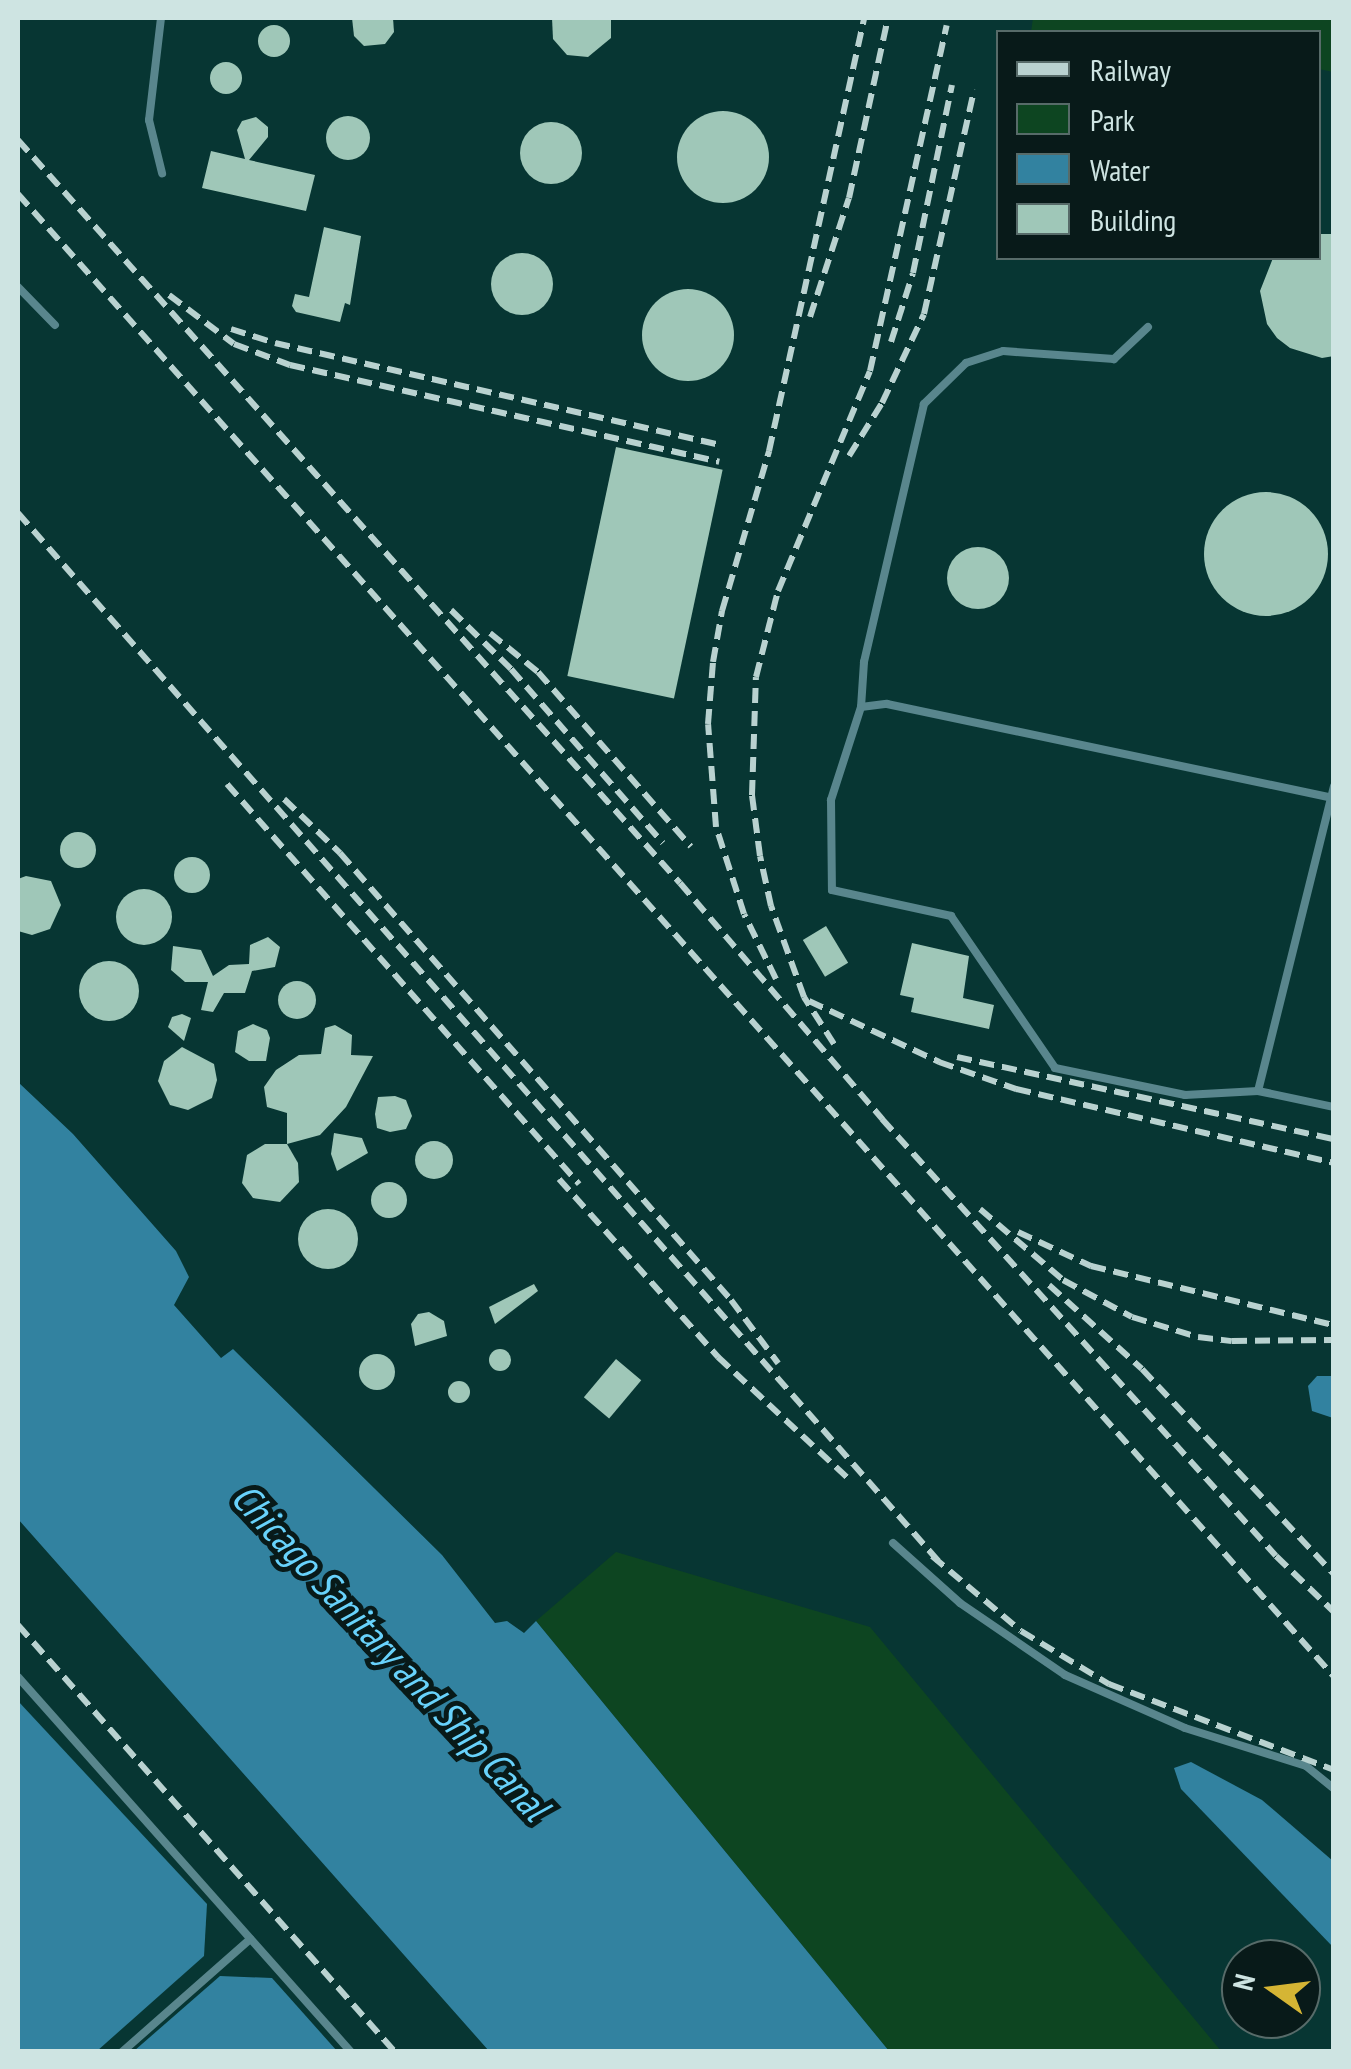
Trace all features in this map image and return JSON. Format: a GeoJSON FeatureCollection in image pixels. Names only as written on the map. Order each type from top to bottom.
{"type":"FeatureCollection","features":[{"type":"Feature","properties":{"kind":"lane"},"geometry":{"type":"LineString","coordinates":[[161,18],[149,120],[162,173]]}},
{"type":"Feature","properties":{"kind":"lane"},"geometry":{"type":"LineString","coordinates":[[18,286],[55,325]]}},
{"type":"Feature","properties":{"kind":"lane"},"geometry":{"type":"LineString","coordinates":[[1148,326],[1114,359],[1002,351],[966,363],[924,404],[864,662],[861,707],[830,800],[832,890],[950,916],[1055,1068],[1186,1095],[1258,1091],[1334,1107]]}},
{"type":"Feature","properties":{"kind":"lane"},"geometry":{"type":"LineString","coordinates":[[861,707],[886,704],[1328,797]]}},
{"type":"Feature","properties":{"kind":"lane"},"geometry":{"type":"LineString","coordinates":[[1258,1091],[1328,797],[1334,786]]}},
{"type":"Feature","properties":{"kind":"lane"},"geometry":{"type":"LineString","coordinates":[[893,1543],[960,1604],[1065,1675],[1185,1728],[1306,1766],[1334,1788]]}},
{"type":"Feature","properties":{"kind":"lane"},"geometry":{"type":"LineString","coordinates":[[18,1677],[351,2052]]}},
{"type":"Feature","properties":{"kind":"lane"},"geometry":{"type":"LineString","coordinates":[[122,2052],[250,1938]]}},
{"type":"Feature","properties":{"kind":"green space"},"geometry":{"type":"Polygon","coordinates":[[[1033,18],[1333,18],[1333,72],[1321,69],[1321,30],[1031,30],[1033,18]]]}},
{"type":"Feature","properties":{"kind":"green space"},"geometry":{"type":"Polygon","coordinates":[[[616,1552],[870,1627],[1221,2051],[889,2051],[536,1621],[616,1552]]]}},
{"type":"Feature","properties":{"kind":"water","name":"Chicago Sanitary and Ship Canal"},"geometry":{"type":"Polygon","coordinates":[[[18,1082],[73,1134],[176,1251],[189,1277],[174,1305],[221,1358],[233,1349],[442,1555],[495,1623],[507,1621],[524,1633],[536,1621],[889,2051],[489,2051],[18,1519],[18,1082]]]}},
{"type":"Feature","properties":{"kind":"water"},"geometry":{"type":"Polygon","coordinates":[[[1317,1376],[1333,1376],[1333,1418],[1312,1411],[1308,1386],[1317,1376]]]}},
{"type":"Feature","properties":{"kind":"water"},"geometry":{"type":"Polygon","coordinates":[[[18,1701],[207,1904],[204,1956],[97,2051],[18,2051],[18,1701]]]}},
{"type":"Feature","properties":{"kind":"water"},"geometry":{"type":"Polygon","coordinates":[[[1191,1762],[1262,1800],[1333,1861],[1333,1947],[1181,1789],[1174,1768],[1191,1762]]]}},
{"type":"Feature","properties":{"kind":"water"},"geometry":{"type":"Polygon","coordinates":[[[220,1976],[272,1978],[337,2051],[134,2051],[220,1976]]]}},
{"type":"Feature","properties":{"kind":"building"},"geometry":{"type":"Polygon","coordinates":[[[352,18],[393,18],[394,32],[385,44],[364,46],[354,36],[352,18]]]}},
{"type":"Feature","properties":{"kind":"building"},"geometry":{"type":"Polygon","coordinates":[[[552,18],[611,18],[611,38],[588,57],[567,55],[553,39],[552,18]]]}},
{"type":"Feature","properties":{"kind":"building"},"geometry":{"type":"Polygon","coordinates":[[[274,25],[285,30],[290,41],[285,52],[274,57],[263,52],[258,41],[263,30],[274,25]]]}},
{"type":"Feature","properties":{"kind":"building"},"geometry":{"type":"Polygon","coordinates":[[[226,62],[237,67],[242,78],[237,89],[226,94],[215,89],[210,78],[215,67],[226,62]]]}},
{"type":"Feature","properties":{"kind":"building"},"geometry":{"type":"Polygon","coordinates":[[[723,111],[741,114],[756,124],[766,139],[766,175],[756,190],[741,200],[723,203],[705,200],[690,190],[680,175],[677,157],[680,139],[690,124],[705,114],[723,111]]]}},
{"type":"Feature","properties":{"kind":"building"},"geometry":{"type":"Polygon","coordinates":[[[348,116],[363,123],[370,138],[363,153],[348,160],[333,153],[326,138],[333,123],[348,116]]]}},
{"type":"Feature","properties":{"kind":"building"},"geometry":{"type":"Polygon","coordinates":[[[256,117],[268,127],[268,137],[249,160],[315,175],[306,211],[202,188],[211,151],[245,159],[237,130],[242,121],[256,117]]]}},
{"type":"Feature","properties":{"kind":"building"},"geometry":{"type":"Polygon","coordinates":[[[551,122],[573,131],[582,153],[573,175],[551,184],[529,175],[520,153],[529,131],[551,122]]]}},
{"type":"Feature","properties":{"kind":"building"},"geometry":{"type":"Polygon","coordinates":[[[324,227],[361,236],[350,305],[345,303],[340,322],[296,312],[292,306],[295,294],[309,297],[324,227]]]}},
{"type":"Feature","properties":{"kind":"building"},"geometry":{"type":"Polygon","coordinates":[[[1321,234],[1334,234],[1334,356],[1322,358],[1290,348],[1277,338],[1267,324],[1260,291],[1272,260],[1321,260],[1321,234]]]}},
{"type":"Feature","properties":{"kind":"building"},"geometry":{"type":"Polygon","coordinates":[[[522,253],[544,262],[553,284],[544,306],[522,315],[500,306],[491,284],[500,262],[522,253]]]}},
{"type":"Feature","properties":{"kind":"building"},"geometry":{"type":"Polygon","coordinates":[[[688,289],[706,292],[721,302],[731,317],[731,353],[721,368],[706,378],[688,381],[670,378],[655,368],[645,353],[642,335],[645,317],[655,302],[670,292],[688,289]]]}},
{"type":"Feature","properties":{"kind":"building"},"geometry":{"type":"Polygon","coordinates":[[[616,447],[723,470],[674,699],[567,676],[616,447]]]}},
{"type":"Feature","properties":{"kind":"building"},"geometry":{"type":"Polygon","coordinates":[[[1266,492],[1290,497],[1310,510],[1323,530],[1328,554],[1323,578],[1310,598],[1290,611],[1266,616],[1242,611],[1222,598],[1209,578],[1204,554],[1209,530],[1222,510],[1242,497],[1266,492]]]}},
{"type":"Feature","properties":{"kind":"building"},"geometry":{"type":"Polygon","coordinates":[[[978,547],[1000,556],[1009,578],[1000,600],[978,609],[956,600],[947,578],[956,556],[978,547]]]}},
{"type":"Feature","properties":{"kind":"building"},"geometry":{"type":"Polygon","coordinates":[[[78,832],[91,837],[96,850],[91,863],[78,868],[65,863],[60,850],[65,837],[78,832]]]}},
{"type":"Feature","properties":{"kind":"building"},"geometry":{"type":"Polygon","coordinates":[[[192,857],[205,862],[210,875],[205,888],[192,893],[179,888],[174,875],[179,862],[192,857]]]}},
{"type":"Feature","properties":{"kind":"building"},"geometry":{"type":"Polygon","coordinates":[[[26,876],[51,881],[61,905],[50,929],[32,935],[18,931],[18,879],[26,876]]]}},
{"type":"Feature","properties":{"kind":"building"},"geometry":{"type":"Polygon","coordinates":[[[144,889],[164,897],[172,917],[164,937],[144,945],[124,937],[116,917],[124,897],[144,889]]]}},
{"type":"Feature","properties":{"kind":"building"},"geometry":{"type":"Polygon","coordinates":[[[826,926],[848,963],[825,977],[803,940],[826,926]]]}},
{"type":"Feature","properties":{"kind":"building"},"geometry":{"type":"Polygon","coordinates":[[[268,937],[280,947],[275,967],[252,971],[245,993],[224,993],[213,1012],[201,1010],[208,982],[185,982],[171,970],[173,946],[201,950],[213,976],[229,965],[249,964],[250,945],[268,937]]]}},
{"type":"Feature","properties":{"kind":"building"},"geometry":{"type":"Polygon","coordinates":[[[912,943],[969,956],[963,998],[994,1005],[989,1029],[911,1012],[914,998],[900,995],[912,943]]]}},
{"type":"Feature","properties":{"kind":"building"},"geometry":{"type":"Polygon","coordinates":[[[109,961],[130,970],[139,991],[130,1012],[109,1021],[88,1012],[79,991],[88,970],[109,961]]]}},
{"type":"Feature","properties":{"kind":"building"},"geometry":{"type":"Polygon","coordinates":[[[297,981],[310,987],[316,1000],[310,1013],[297,1019],[284,1013],[278,1000],[284,987],[297,981]]]}},
{"type":"Feature","properties":{"kind":"building"},"geometry":{"type":"Polygon","coordinates":[[[182,1014],[191,1018],[184,1041],[168,1027],[172,1017],[182,1014]]]}},
{"type":"Feature","properties":{"kind":"building"},"geometry":{"type":"Polygon","coordinates":[[[253,1024],[267,1030],[270,1038],[266,1061],[249,1061],[235,1052],[238,1031],[253,1024]]]}},
{"type":"Feature","properties":{"kind":"building"},"geometry":{"type":"Polygon","coordinates":[[[335,1025],[352,1035],[351,1055],[373,1056],[346,1107],[320,1135],[287,1144],[287,1113],[267,1107],[264,1087],[276,1070],[299,1055],[321,1054],[325,1028],[335,1025]]]}},
{"type":"Feature","properties":{"kind":"building"},"geometry":{"type":"Polygon","coordinates":[[[182,1047],[214,1064],[217,1080],[212,1098],[188,1110],[170,1105],[158,1081],[164,1061],[182,1047]]]}},
{"type":"Feature","properties":{"kind":"building"},"geometry":{"type":"Polygon","coordinates":[[[378,1097],[406,1100],[412,1116],[406,1129],[390,1132],[377,1128],[378,1097]]]}},
{"type":"Feature","properties":{"kind":"building"},"geometry":{"type":"Polygon","coordinates":[[[334,1133],[362,1138],[368,1153],[337,1171],[331,1154],[334,1133]]]}},
{"type":"Feature","properties":{"kind":"building"},"geometry":{"type":"Polygon","coordinates":[[[434,1141],[447,1147],[453,1160],[447,1173],[434,1179],[421,1173],[415,1160],[421,1147],[434,1141]]]}},
{"type":"Feature","properties":{"kind":"building"},"geometry":{"type":"Polygon","coordinates":[[[265,1144],[287,1144],[298,1163],[299,1182],[280,1202],[253,1198],[242,1183],[247,1155],[265,1144]]]}},
{"type":"Feature","properties":{"kind":"building"},"geometry":{"type":"Polygon","coordinates":[[[389,1182],[402,1187],[407,1200],[402,1213],[389,1218],[376,1213],[371,1200],[376,1187],[389,1182]]]}},
{"type":"Feature","properties":{"kind":"building"},"geometry":{"type":"Polygon","coordinates":[[[328,1209],[349,1218],[358,1239],[349,1260],[328,1269],[307,1260],[298,1239],[307,1218],[328,1209]]]}},
{"type":"Feature","properties":{"kind":"building"},"geometry":{"type":"Polygon","coordinates":[[[534,1284],[538,1291],[495,1324],[489,1307],[534,1284]]]}},
{"type":"Feature","properties":{"kind":"building"},"geometry":{"type":"Polygon","coordinates":[[[429,1312],[444,1321],[447,1336],[415,1346],[411,1324],[418,1314],[429,1312]]]}},
{"type":"Feature","properties":{"kind":"building"},"geometry":{"type":"Polygon","coordinates":[[[500,1349],[508,1352],[508,1368],[500,1371],[492,1368],[489,1360],[492,1352],[500,1349]]]}},
{"type":"Feature","properties":{"kind":"building"},"geometry":{"type":"Polygon","coordinates":[[[377,1354],[390,1359],[395,1372],[390,1385],[377,1390],[364,1385],[359,1372],[364,1359],[377,1354]]]}},
{"type":"Feature","properties":{"kind":"building"},"geometry":{"type":"Polygon","coordinates":[[[616,1359],[641,1380],[609,1419],[584,1397],[616,1359]]]}},
{"type":"Feature","properties":{"kind":"building"},"geometry":{"type":"Polygon","coordinates":[[[459,1381],[467,1384],[467,1400],[459,1403],[451,1400],[448,1392],[451,1384],[459,1381]]]}},
{"type":"Feature","properties":{"kind":"railway"},"geometry":{"type":"LineString","coordinates":[[776,979],[744,914],[716,827],[708,724],[713,662],[722,611],[769,451],[864,18]]}},
{"type":"Feature","properties":{"kind":"railway"},"geometry":{"type":"LineString","coordinates":[[810,317],[849,198],[888,18]]}},
{"type":"Feature","properties":{"kind":"railway"},"geometry":{"type":"LineString","coordinates":[[834,1044],[804,997],[771,906],[760,856],[752,795],[756,677],[778,591],[870,371],[947,25]]}},
{"type":"Feature","properties":{"kind":"railway"},"geometry":{"type":"LineString","coordinates":[[891,342],[913,273],[952,85]]}},
{"type":"Feature","properties":{"kind":"railway"},"geometry":{"type":"LineString","coordinates":[[849,456],[882,403],[924,314],[974,90]]}},
{"type":"Feature","properties":{"kind":"railway"},"geometry":{"type":"LineString","coordinates":[[18,140],[680,883],[882,1119],[1276,1556],[1334,1612]]}},
{"type":"Feature","properties":{"kind":"railway"},"geometry":{"type":"LineString","coordinates":[[18,194],[1334,1677]]}},
{"type":"Feature","properties":{"kind":"railway"},"geometry":{"type":"LineString","coordinates":[[169,295],[234,344],[290,365],[719,462]]}},
{"type":"Feature","properties":{"kind":"railway"},"geometry":{"type":"LineString","coordinates":[[231,329],[275,343],[722,445]]}},
{"type":"Feature","properties":{"kind":"railway"},"geometry":{"type":"LineString","coordinates":[[18,513],[942,1565]]}},
{"type":"Feature","properties":{"kind":"railway"},"geometry":{"type":"LineString","coordinates":[[451,610],[511,669],[663,843]]}},
{"type":"Feature","properties":{"kind":"railway"},"geometry":{"type":"LineString","coordinates":[[490,633],[538,672],[691,847]]}},
{"type":"Feature","properties":{"kind":"railway"},"geometry":{"type":"LineString","coordinates":[[227,784],[579,1184]]}},
{"type":"Feature","properties":{"kind":"railway"},"geometry":{"type":"LineString","coordinates":[[284,799],[340,853],[731,1300],[778,1363]]}},
{"type":"Feature","properties":{"kind":"railway"},"geometry":{"type":"LineString","coordinates":[[809,1001],[939,1062],[1016,1089],[1334,1163]]}},
{"type":"Feature","properties":{"kind":"railway"},"geometry":{"type":"LineString","coordinates":[[957,1057],[1334,1139]]}},
{"type":"Feature","properties":{"kind":"railway"},"geometry":{"type":"LineString","coordinates":[[559,1179],[718,1357],[851,1481]]}},
{"type":"Feature","properties":{"kind":"railway"},"geometry":{"type":"LineString","coordinates":[[980,1209],[1063,1280],[1132,1317],[1198,1337],[1232,1341],[1334,1340]]}},
{"type":"Feature","properties":{"kind":"railway"},"geometry":{"type":"LineString","coordinates":[[1018,1232],[1091,1266],[1333,1325]]}},
{"type":"Feature","properties":{"kind":"railway"},"geometry":{"type":"LineString","coordinates":[[1049,1285],[1142,1369],[1334,1574]]}},
{"type":"Feature","properties":{"kind":"railway"},"geometry":{"type":"LineString","coordinates":[[932,1556],[1021,1631],[1109,1684],[1334,1770]]}},
{"type":"Feature","properties":{"kind":"railway"},"geometry":{"type":"LineString","coordinates":[[18,1625],[395,2052]]}}]}
